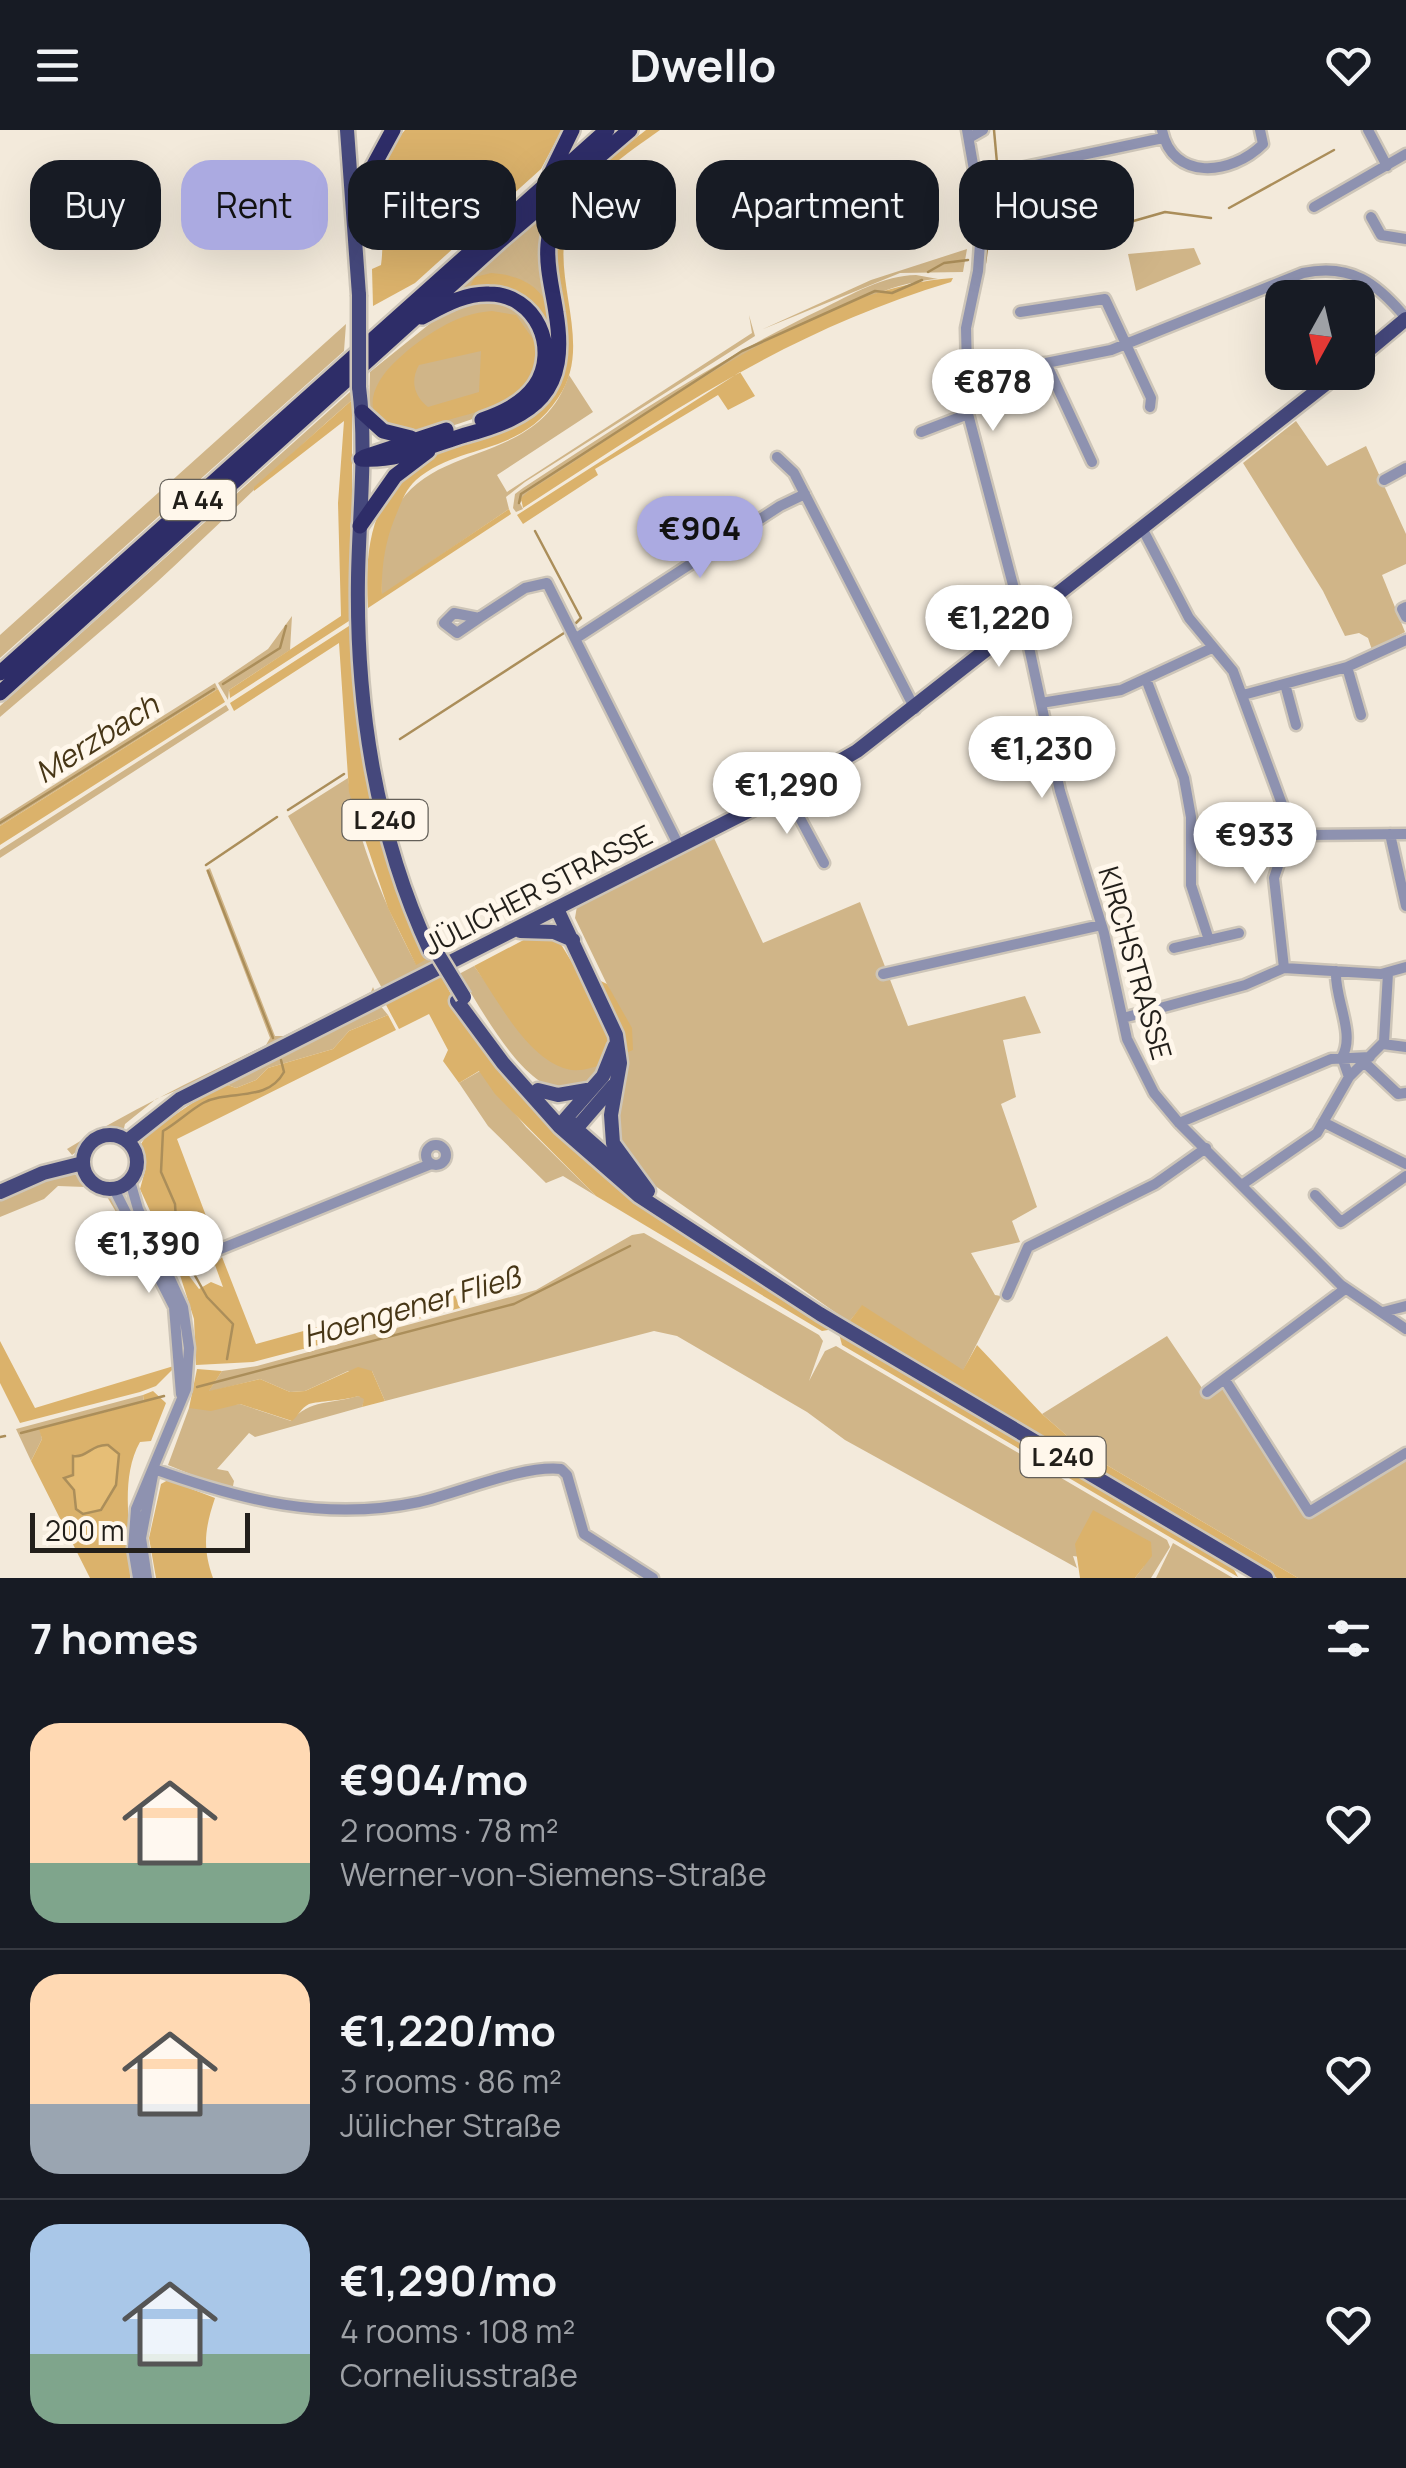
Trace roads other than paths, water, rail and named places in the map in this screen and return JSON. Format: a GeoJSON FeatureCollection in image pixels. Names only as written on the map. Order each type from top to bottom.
{"type":"FeatureCollection","features":[{"type":"Feature","properties":{"kind":"highway"},"geometry":{"type":"LineString","coordinates":[[377,160],[394,130]]}},
{"type":"Feature","properties":{"kind":"highway"},"geometry":{"type":"LineString","coordinates":[[556,160],[572,130]]}},
{"type":"Feature","properties":{"kind":"highway","name":"A 44"},"geometry":{"type":"LineString","coordinates":[[571,160],[607,130]]}},
{"type":"Feature","properties":{"kind":"highway","name":"A 44"},"geometry":{"type":"LineString","coordinates":[[593,160],[630,130]]}},
{"type":"Feature","properties":{"kind":"highway","name":"A 44"},"geometry":{"type":"LineString","coordinates":[[0,674],[197,501],[536,189]]}},
{"type":"Feature","properties":{"kind":"highway","name":"A 44"},"geometry":{"type":"LineString","coordinates":[[0,693],[536,209]]}},
{"type":"Feature","properties":{"kind":"highway"},"geometry":{"type":"LineString","coordinates":[[361,459],[389,458],[514,420],[550,388],[560,346],[548,250]]}},
{"type":"Feature","properties":{"kind":"highway"},"geometry":{"type":"LineString","coordinates":[[361,459],[514,406],[537,383],[545,344],[528,309],[498,294],[462,298],[401,329]]}},
{"type":"Feature","properties":{"kind":"highway"},"geometry":{"type":"LineString","coordinates":[[362,412],[383,431],[414,439]]}},
{"type":"Feature","properties":{"kind":"highway"},"geometry":{"type":"LineString","coordinates":[[360,526],[395,476],[439,443]]}},
{"type":"Feature","properties":{"kind":"main road","name":"L 240"},"geometry":{"type":"LineString","coordinates":[[347,130],[350,160]]}},
{"type":"Feature","properties":{"kind":"main road","name":"L 240"},"geometry":{"type":"LineString","coordinates":[[358,250],[359,387],[353,476],[362,683],[380,802],[400,876],[432,950],[503,1064],[639,1196],[1246,1573],[1266,1578]]}},
{"type":"Feature","properties":{"kind":"main road"},"geometry":{"type":"LineString","coordinates":[[1375,345],[1406,319]]}},
{"type":"Feature","properties":{"kind":"main road","name":"L 240"},"geometry":{"type":"LineString","coordinates":[[358,580],[362,412],[359,387]]}},
{"type":"Feature","properties":{"kind":"main road","name":"JÜLICHER STRASSE"},"geometry":{"type":"LineString","coordinates":[[127,1141],[180,1099],[786,792],[916,709],[1318,390]]}},
{"type":"Feature","properties":{"kind":"main road"},"geometry":{"type":"LineString","coordinates":[[557,908],[610,1015],[617,1040],[620,1063],[611,1115],[613,1142],[648,1191]]}},
{"type":"Feature","properties":{"kind":"main road"},"geometry":{"type":"LineString","coordinates":[[511,932],[554,932],[572,940]]}},
{"type":"Feature","properties":{"kind":"main road","name":"L 240"},"geometry":{"type":"LineString","coordinates":[[461,999],[564,1126],[648,1191],[821,1312]]}},
{"type":"Feature","properties":{"kind":"main road"},"geometry":{"type":"LineString","coordinates":[[564,1126],[606,1070],[617,1040]]}},
{"type":"Feature","properties":{"kind":"main road"},"geometry":{"type":"LineString","coordinates":[[564,1126],[616,1080]]}},
{"type":"Feature","properties":{"kind":"main road"},"geometry":{"type":"LineString","coordinates":[[538,1090],[565,1095],[592,1088]]}},
{"type":"Feature","properties":{"kind":"main road"},"geometry":{"type":"LineString","coordinates":[[108,1135],[127,1141],[137,1156],[130,1181],[114,1189],[96,1186],[83,1162],[90,1144],[108,1135]]}},
{"type":"Feature","properties":{"kind":"main road"},"geometry":{"type":"LineString","coordinates":[[0,1192],[43,1173],[83,1162]]}},
{"type":"Feature","properties":{"kind":"street"},"geometry":{"type":"LineString","coordinates":[[968,134],[983,130]]}},
{"type":"Feature","properties":{"kind":"street"},"geometry":{"type":"LineString","coordinates":[[1051,160],[1162,134],[1171,156],[1179,162],[1210,169],[1229,165],[1258,149],[1263,138],[1260,130]]}},
{"type":"Feature","properties":{"kind":"street"},"geometry":{"type":"LineString","coordinates":[[1368,130],[1387,166]]}},
{"type":"Feature","properties":{"kind":"street","name":"KIRCHSTRASSE"},"geometry":{"type":"LineString","coordinates":[[968,134],[974,160]]}},
{"type":"Feature","properties":{"kind":"street"},"geometry":{"type":"LineString","coordinates":[[1314,206],[1406,154]]}},
{"type":"Feature","properties":{"kind":"street"},"geometry":{"type":"LineString","coordinates":[[1372,217],[1381,235],[1406,238]]}},
{"type":"Feature","properties":{"kind":"street","name":"KIRCHSTRASSE"},"geometry":{"type":"LineString","coordinates":[[980,250],[964,369],[968,414],[1060,792],[1101,925],[1123,1018],[1144,1076],[1179,1122],[1345,1289],[1406,1329]]}},
{"type":"Feature","properties":{"kind":"street"},"geometry":{"type":"LineString","coordinates":[[964,369],[1046,363],[1128,345],[1293,276],[1328,268],[1366,278],[1406,319]]}},
{"type":"Feature","properties":{"kind":"street"},"geometry":{"type":"LineString","coordinates":[[1020,312],[1105,299],[1151,398],[1150,408]]}},
{"type":"Feature","properties":{"kind":"street"},"geometry":{"type":"LineString","coordinates":[[1046,363],[1092,462]]}},
{"type":"Feature","properties":{"kind":"street"},"geometry":{"type":"LineString","coordinates":[[921,432],[968,414]]}},
{"type":"Feature","properties":{"kind":"street"},"geometry":{"type":"LineString","coordinates":[[777,457],[794,473],[916,709]]}},
{"type":"Feature","properties":{"kind":"street"},"geometry":{"type":"LineString","coordinates":[[1384,480],[1406,468]]}},
{"type":"Feature","properties":{"kind":"street"},"geometry":{"type":"LineString","coordinates":[[578,637],[780,506],[805,494]]}},
{"type":"Feature","properties":{"kind":"street"},"geometry":{"type":"LineString","coordinates":[[1142,528],[1189,618],[1233,671],[1290,826],[1300,837]]}},
{"type":"Feature","properties":{"kind":"street"},"geometry":{"type":"LineString","coordinates":[[479,618],[524,588],[547,583],[578,637],[679,846]]}},
{"type":"Feature","properties":{"kind":"street"},"geometry":{"type":"LineString","coordinates":[[1406,608],[1406,617]]}},
{"type":"Feature","properties":{"kind":"street"},"geometry":{"type":"LineString","coordinates":[[1242,695],[1347,666],[1406,640]]}},
{"type":"Feature","properties":{"kind":"street"},"geometry":{"type":"LineString","coordinates":[[1041,703],[1121,690],[1212,648]]}},
{"type":"Feature","properties":{"kind":"street"},"geometry":{"type":"LineString","coordinates":[[1347,666],[1361,715]]}},
{"type":"Feature","properties":{"kind":"street"},"geometry":{"type":"LineString","coordinates":[[1146,679],[1184,778],[1191,817],[1191,885],[1209,940]]}},
{"type":"Feature","properties":{"kind":"street"},"geometry":{"type":"LineString","coordinates":[[1285,684],[1296,725]]}},
{"type":"Feature","properties":{"kind":"street"},"geometry":{"type":"LineString","coordinates":[[786,792],[824,863]]}},
{"type":"Feature","properties":{"kind":"street"},"geometry":{"type":"LineString","coordinates":[[1390,834],[1406,906]]}},
{"type":"Feature","properties":{"kind":"street"},"geometry":{"type":"LineString","coordinates":[[1284,968],[1275,868],[1284,848],[1300,837],[1406,834]]}},
{"type":"Feature","properties":{"kind":"street"},"geometry":{"type":"LineString","coordinates":[[883,974],[1101,925]]}},
{"type":"Feature","properties":{"kind":"street"},"geometry":{"type":"LineString","coordinates":[[1174,948],[1239,933]]}},
{"type":"Feature","properties":{"kind":"street"},"geometry":{"type":"LineString","coordinates":[[1123,1018],[1245,985],[1284,968],[1388,973],[1406,967]]}},
{"type":"Feature","properties":{"kind":"street"},"geometry":{"type":"LineString","coordinates":[[1336,971],[1335,990],[1348,1042],[1342,1057],[1349,1077]]}},
{"type":"Feature","properties":{"kind":"street"},"geometry":{"type":"LineString","coordinates":[[1243,1184],[1307,1142],[1349,1077],[1384,1044],[1388,973]]}},
{"type":"Feature","properties":{"kind":"street"},"geometry":{"type":"LineString","coordinates":[[1384,1044],[1406,1046]]}},
{"type":"Feature","properties":{"kind":"street"},"geometry":{"type":"LineString","coordinates":[[1179,1122],[1288,1074],[1342,1057],[1367,1060],[1398,1094],[1406,1093]]}},
{"type":"Feature","properties":{"kind":"street"},"geometry":{"type":"LineString","coordinates":[[1323,1122],[1406,1164]]}},
{"type":"Feature","properties":{"kind":"street"},"geometry":{"type":"LineString","coordinates":[[1007,1294],[1028,1247],[1154,1184],[1206,1148]]}},
{"type":"Feature","properties":{"kind":"street"},"geometry":{"type":"LineString","coordinates":[[165,1272],[431,1164]]}},
{"type":"Feature","properties":{"kind":"street"},"geometry":{"type":"LineString","coordinates":[[1315,1195],[1339,1223],[1406,1176]]}},
{"type":"Feature","properties":{"kind":"street"},"geometry":{"type":"LineString","coordinates":[[130,1181],[165,1272],[180,1328],[182,1394],[136,1509],[133,1548],[138,1578]]}},
{"type":"Feature","properties":{"kind":"street"},"geometry":{"type":"LineString","coordinates":[[114,1189],[165,1272]]}},
{"type":"Feature","properties":{"kind":"street"},"geometry":{"type":"LineString","coordinates":[[1207,1392],[1345,1289]]}},
{"type":"Feature","properties":{"kind":"street"},"geometry":{"type":"LineString","coordinates":[[1383,1312],[1406,1306]]}},
{"type":"Feature","properties":{"kind":"street"},"geometry":{"type":"LineString","coordinates":[[1225,1380],[1309,1512],[1406,1454]]}},
{"type":"Feature","properties":{"kind":"street"},"geometry":{"type":"LineString","coordinates":[[154,1469],[232,1497],[312,1509],[357,1510],[417,1502],[551,1468],[562,1469],[584,1534],[653,1578]]}},
{"type":"Feature","properties":{"kind":"street"},"geometry":{"type":"LineString","coordinates":[[147,1578],[141,1538],[154,1469]]}},
{"type":"Feature","properties":{"kind":"waterway"},"geometry":{"type":"LineString","coordinates":[[994,130],[997,160]]}},
{"type":"Feature","properties":{"kind":"waterway"},"geometry":{"type":"LineString","coordinates":[[1229,208],[1334,150]]}},
{"type":"Feature","properties":{"kind":"waterway"},"geometry":{"type":"LineString","coordinates":[[1134,221],[1165,212],[1211,218]]}},
{"type":"Feature","properties":{"kind":"waterway"},"geometry":{"type":"LineString","coordinates":[[985,263],[987,250]]}},
{"type":"Feature","properties":{"kind":"waterway"},"geometry":{"type":"LineString","coordinates":[[928,272],[944,263],[968,260]]}},
{"type":"Feature","properties":{"kind":"waterway"},"geometry":{"type":"LineString","coordinates":[[519,503],[521,494],[742,351],[875,291],[892,293],[922,280]]}},
{"type":"Feature","properties":{"kind":"waterway"},"geometry":{"type":"LineString","coordinates":[[535,531],[581,618],[576,623]]}},
{"type":"Feature","properties":{"kind":"waterway","name":"Merzbach"},"geometry":{"type":"LineString","coordinates":[[223,684],[280,648],[286,626]]}},
{"type":"Feature","properties":{"kind":"waterway"},"geometry":{"type":"LineString","coordinates":[[400,739],[564,633]]}},
{"type":"Feature","properties":{"kind":"waterway","name":"Merzbach"},"geometry":{"type":"LineString","coordinates":[[0,823],[214,689]]}},
{"type":"Feature","properties":{"kind":"waterway"},"geometry":{"type":"LineString","coordinates":[[288,810],[344,774]]}},
{"type":"Feature","properties":{"kind":"waterway"},"geometry":{"type":"LineString","coordinates":[[206,865],[277,817]]}},
{"type":"Feature","properties":{"kind":"waterway"},"geometry":{"type":"LineString","coordinates":[[208,871],[273,1038]]}},
{"type":"Feature","properties":{"kind":"waterway"},"geometry":{"type":"LineString","coordinates":[[178,1253],[175,1204],[161,1172],[163,1131],[203,1103],[268,1088],[284,1072],[281,1060]]}},
{"type":"Feature","properties":{"kind":"waterway","name":"Hoengener Fließ"},"geometry":{"type":"LineString","coordinates":[[197,1387],[514,1304],[630,1246]]}},
{"type":"Feature","properties":{"kind":"waterway"},"geometry":{"type":"LineString","coordinates":[[193,1272],[207,1297],[233,1324],[227,1359]]}},
{"type":"Feature","properties":{"kind":"waterway","name":"Hoengener Fließ"},"geometry":{"type":"LineString","coordinates":[[21,1433],[164,1396]]}},
{"type":"Feature","properties":{"kind":"waterway","name":"Hoengener Fließ"},"geometry":{"type":"LineString","coordinates":[[0,1437],[5,1436]]}}]}
